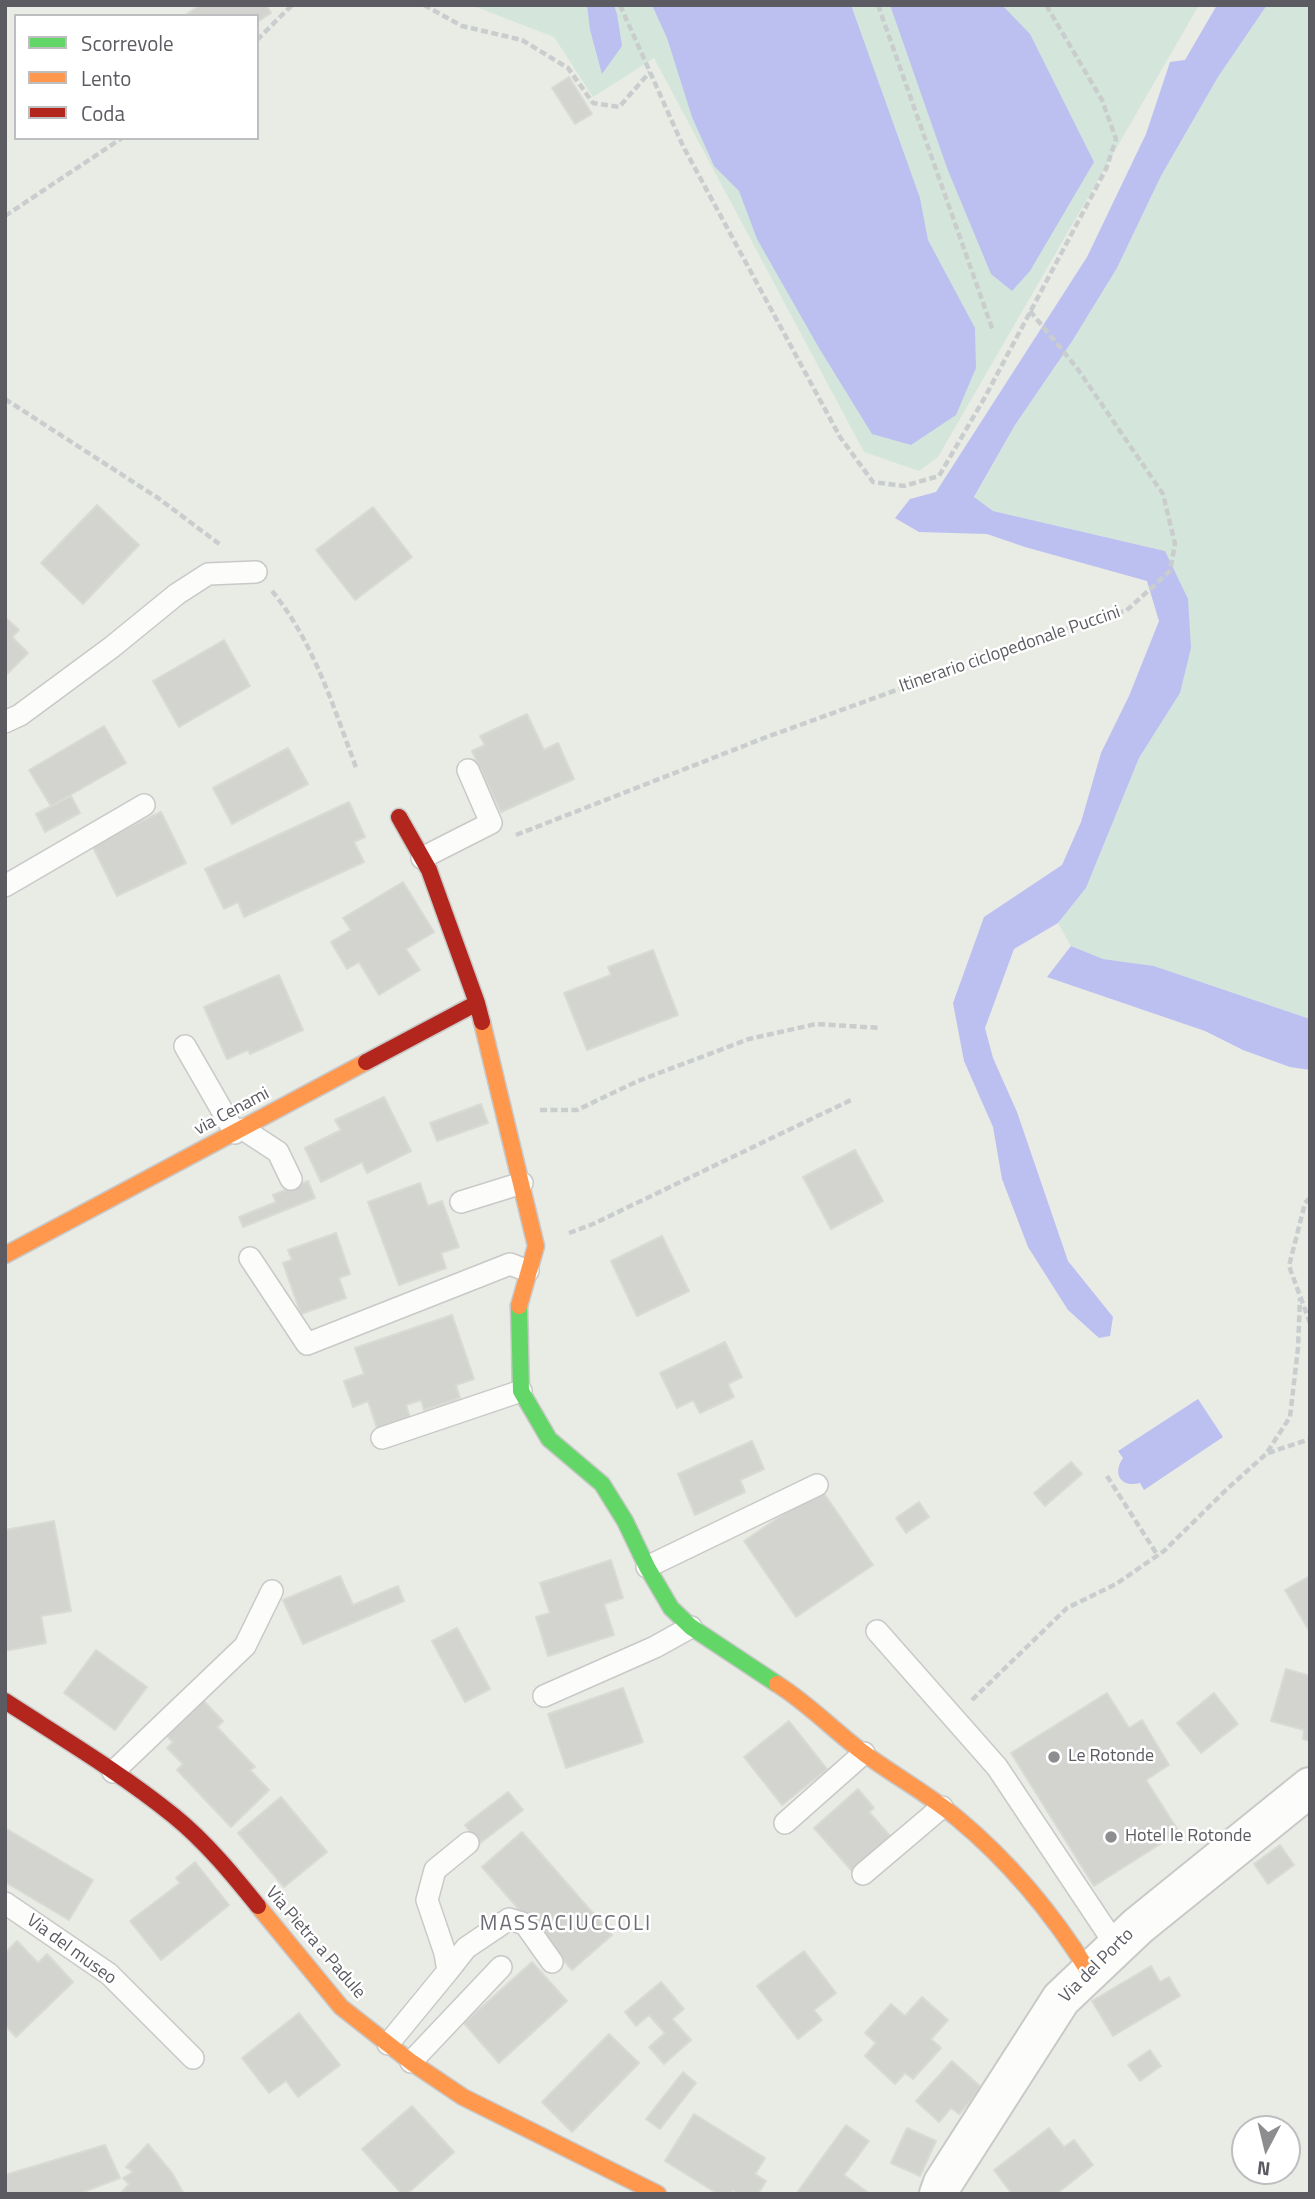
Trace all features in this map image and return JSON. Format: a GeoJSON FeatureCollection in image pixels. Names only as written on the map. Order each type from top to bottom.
{"type":"FeatureCollection","features":[{"type":"Feature","properties":{"kind":"street"},"geometry":{"type":"LineString","coordinates":[[398,817],[429,870],[477,1003],[522,1183],[536,1247],[519,1302],[521,1391],[549,1439],[602,1484],[625,1521],[671,1608],[691,1627],[802,1700],[864,1753],[942,1807],[1007,1864],[1062,1928],[1089,1972]]}},
{"type":"Feature","properties":{"kind":"street","name":"via Cenami"},"geometry":{"type":"LineString","coordinates":[[5,1255],[477,1003]]}},
{"type":"Feature","properties":{"kind":"street","name":"Via Pietra a Padule"},"geometry":{"type":"LineString","coordinates":[[5,1701],[113,1772],[175,1817],[229,1870],[341,2007],[411,2062],[463,2097],[649,2192]]}},
{"type":"Feature","properties":{"kind":"street","name":"Via del Porto"},"geometry":{"type":"LineString","coordinates":[[939,2194],[943,2183],[1061,1999],[1138,1926],[1310,1787]]}},
{"type":"Feature","properties":{"kind":"lane"},"geometry":{"type":"LineString","coordinates":[[5,722],[20,715],[112,647],[177,594],[208,575],[256,572]]}},
{"type":"Feature","properties":{"kind":"lane"},"geometry":{"type":"LineString","coordinates":[[422,858],[491,823],[468,770]]}},
{"type":"Feature","properties":{"kind":"lane"},"geometry":{"type":"LineString","coordinates":[[5,886],[144,806]]}},
{"type":"Feature","properties":{"kind":"lane"},"geometry":{"type":"LineString","coordinates":[[185,1046],[239,1131],[278,1152],[290,1179]]}},
{"type":"Feature","properties":{"kind":"lane"},"geometry":{"type":"LineString","coordinates":[[461,1202],[522,1183]]}},
{"type":"Feature","properties":{"kind":"lane"},"geometry":{"type":"LineString","coordinates":[[250,1258],[307,1344],[510,1264],[528,1270]]}},
{"type":"Feature","properties":{"kind":"lane"},"geometry":{"type":"LineString","coordinates":[[382,1438],[521,1391]]}},
{"type":"Feature","properties":{"kind":"lane"},"geometry":{"type":"LineString","coordinates":[[647,1567],[817,1485]]}},
{"type":"Feature","properties":{"kind":"lane"},"geometry":{"type":"LineString","coordinates":[[113,1772],[245,1646],[272,1591]]}},
{"type":"Feature","properties":{"kind":"lane"},"geometry":{"type":"LineString","coordinates":[[544,1696],[655,1647],[691,1627]]}},
{"type":"Feature","properties":{"kind":"lane"},"geometry":{"type":"LineString","coordinates":[[877,1631],[997,1767],[1117,1947]]}},
{"type":"Feature","properties":{"kind":"lane"},"geometry":{"type":"LineString","coordinates":[[785,1822],[864,1753]]}},
{"type":"Feature","properties":{"kind":"lane"},"geometry":{"type":"LineString","coordinates":[[863,1874],[942,1807]]}},
{"type":"Feature","properties":{"kind":"lane"},"geometry":{"type":"LineString","coordinates":[[448,1971],[445,1953],[427,1900],[435,1870],[468,1843]]}},
{"type":"Feature","properties":{"kind":"lane","name":"Via del museo"},"geometry":{"type":"LineString","coordinates":[[5,1903],[109,1974],[193,2058]]}},
{"type":"Feature","properties":{"kind":"lane"},"geometry":{"type":"LineString","coordinates":[[388,2044],[466,1948],[509,1919],[525,1923],[552,1962]]}},
{"type":"Feature","properties":{"kind":"lane"},"geometry":{"type":"LineString","coordinates":[[411,2062],[500,1967]]}},
{"type":"Feature","properties":{"kind":"path"},"geometry":{"type":"LineString","coordinates":[[259,38],[292,5]]}},
{"type":"Feature","properties":{"kind":"path"},"geometry":{"type":"LineString","coordinates":[[424,5],[462,26],[522,40],[568,68],[593,103],[619,107],[650,72]]}},
{"type":"Feature","properties":{"kind":"path"},"geometry":{"type":"LineString","coordinates":[[620,5],[683,146],[840,437],[873,482],[904,485],[939,476],[985,397],[1106,169],[1116,139],[1102,100],[1046,5]]}},
{"type":"Feature","properties":{"kind":"path"},"geometry":{"type":"LineString","coordinates":[[878,5],[992,331]]}},
{"type":"Feature","properties":{"kind":"path"},"geometry":{"type":"LineString","coordinates":[[5,216],[119,140]]}},
{"type":"Feature","properties":{"kind":"path","name":"Itinerario ciclopedonale Puccini"},"geometry":{"type":"LineString","coordinates":[[514,836],[764,738],[1101,616],[1126,611],[1170,571],[1175,544],[1163,494],[1077,368],[1030,312]]}},
{"type":"Feature","properties":{"kind":"path"},"geometry":{"type":"LineString","coordinates":[[504,1110],[577,1110],[638,1081],[749,1039],[816,1024],[881,1028]]}},
{"type":"Feature","properties":{"kind":"path"},"geometry":{"type":"LineString","coordinates":[[536,1247],[593,1224],[853,1099]]}},
{"type":"Feature","properties":{"kind":"path"},"geometry":{"type":"LineString","coordinates":[[1310,1198],[1305,1203],[1289,1266],[1310,1323]]}},
{"type":"Feature","properties":{"kind":"path"},"geometry":{"type":"LineString","coordinates":[[954,1718],[1067,1608],[1116,1584],[1158,1556],[1266,1454],[1290,1417],[1298,1348],[1300,1298]]}},
{"type":"Feature","properties":{"kind":"path"},"geometry":{"type":"LineString","coordinates":[[1266,1454],[1310,1438]]}},
{"type":"Feature","properties":{"kind":"path"},"geometry":{"type":"LineString","coordinates":[[1107,1476],[1158,1556]]}},
{"type":"Feature","properties":{"kind":"green space"},"geometry":{"type":"Polygon","coordinates":[[[471,5],[1199,5],[938,457],[919,471],[864,452],[654,58],[593,97],[554,37],[471,5]]]}},
{"type":"Feature","properties":{"kind":"green space"},"geometry":{"type":"Polygon","coordinates":[[[1267,5],[1310,5],[1310,1019],[1154,966],[1103,959],[1071,946],[1058,923],[1086,888],[1139,758],[1180,693],[1165,551],[993,511],[974,498],[1015,425],[1071,343],[1117,268],[1161,176],[1218,77],[1267,5]]]}},
{"type":"Feature","properties":{"kind":"water"},"geometry":{"type":"Polygon","coordinates":[[[587,5],[614,5],[617,14],[622,46],[602,74],[590,30],[587,5]]]}},
{"type":"Feature","properties":{"kind":"water"},"geometry":{"type":"Polygon","coordinates":[[[652,5],[851,5],[920,198],[928,240],[975,328],[976,368],[956,415],[911,445],[872,434],[819,348],[757,239],[739,191],[714,166],[692,117],[667,38],[652,5]]]}},
{"type":"Feature","properties":{"kind":"water"},"geometry":{"type":"Polygon","coordinates":[[[890,5],[1002,5],[1030,34],[1094,162],[1030,271],[1012,291],[991,274],[947,168],[890,5]]]}},
{"type":"Feature","properties":{"kind":"water"},"geometry":{"type":"Polygon","coordinates":[[[1217,5],[1267,5],[1218,77],[1161,176],[1117,268],[1071,343],[1015,425],[974,497],[993,511],[1165,551],[1188,599],[1191,648],[1180,693],[1139,758],[1086,888],[1058,923],[1014,949],[985,1028],[993,1058],[1017,1112],[1068,1261],[1113,1317],[1110,1336],[1099,1338],[1068,1310],[1028,1247],[1002,1179],[993,1127],[964,1061],[953,1003],[984,917],[1062,865],[1081,822],[1101,753],[1129,696],[1159,621],[1147,581],[987,534],[919,532],[895,518],[910,499],[936,492],[1087,257],[1146,134],[1170,62],[1185,60],[1217,5]]]}},
{"type":"Feature","properties":{"kind":"water"},"geometry":{"type":"Polygon","coordinates":[[[1071,946],[1103,959],[1154,966],[1310,1019],[1310,1070],[1290,1067],[1243,1050],[1205,1031],[1047,977],[1071,946]]]}},
{"type":"Feature","properties":{"kind":"water"},"geometry":{"type":"Polygon","coordinates":[[[1198,1399],[1223,1437],[1144,1490],[1140,1483],[1123,1482],[1118,1469],[1123,1458],[1118,1451],[1198,1399]]]}},
{"type":"Feature","properties":{"kind":"building"},"geometry":{"type":"Polygon","coordinates":[[[200,5],[266,5],[271,13],[259,21],[259,14],[187,14],[200,5]]]}},
{"type":"Feature","properties":{"kind":"building"},"geometry":{"type":"Polygon","coordinates":[[[569,77],[592,114],[575,124],[552,88],[569,77]]]}},
{"type":"Feature","properties":{"kind":"building"},"geometry":{"type":"Polygon","coordinates":[[[97,505],[139,545],[83,604],[41,563],[97,505]]]}},
{"type":"Feature","properties":{"kind":"building"},"geometry":{"type":"Polygon","coordinates":[[[373,507],[412,557],[355,600],[316,550],[373,507]]]}},
{"type":"Feature","properties":{"kind":"building"},"geometry":{"type":"Polygon","coordinates":[[[5,617],[19,630],[12,637],[28,653],[5,676],[5,617]]]}},
{"type":"Feature","properties":{"kind":"building"},"geometry":{"type":"Polygon","coordinates":[[[224,640],[250,686],[179,727],[153,681],[224,640]]]}},
{"type":"Feature","properties":{"kind":"building"},"geometry":{"type":"Polygon","coordinates":[[[527,714],[544,750],[558,743],[574,779],[501,812],[472,751],[485,745],[480,736],[527,714]]]}},
{"type":"Feature","properties":{"kind":"building"},"geometry":{"type":"Polygon","coordinates":[[[104,726],[126,763],[51,806],[29,770],[104,726]]]}},
{"type":"Feature","properties":{"kind":"building"},"geometry":{"type":"Polygon","coordinates":[[[288,748],[308,784],[232,824],[213,788],[288,748]]]}},
{"type":"Feature","properties":{"kind":"building"},"geometry":{"type":"Polygon","coordinates":[[[71,796],[80,813],[45,832],[36,814],[71,796]]]}},
{"type":"Feature","properties":{"kind":"building"},"geometry":{"type":"Polygon","coordinates":[[[349,802],[365,837],[354,842],[364,862],[244,917],[238,902],[224,909],[205,869],[349,802]]]}},
{"type":"Feature","properties":{"kind":"building"},"geometry":{"type":"Polygon","coordinates":[[[161,812],[186,863],[117,896],[92,845],[161,812]]]}},
{"type":"Feature","properties":{"kind":"building"},"geometry":{"type":"Polygon","coordinates":[[[403,882],[434,932],[406,949],[420,970],[379,995],[359,962],[347,969],[331,942],[351,930],[343,918],[403,882]]]}},
{"type":"Feature","properties":{"kind":"building"},"geometry":{"type":"Polygon","coordinates":[[[653,950],[678,1015],[587,1050],[564,993],[611,975],[608,967],[653,950]]]}},
{"type":"Feature","properties":{"kind":"building"},"geometry":{"type":"Polygon","coordinates":[[[279,975],[303,1030],[250,1054],[248,1050],[227,1059],[204,1007],[279,975]]]}},
{"type":"Feature","properties":{"kind":"building"},"geometry":{"type":"Polygon","coordinates":[[[384,1097],[411,1151],[367,1173],[362,1162],[321,1182],[305,1148],[341,1130],[335,1120],[384,1097]]]}},
{"type":"Feature","properties":{"kind":"building"},"geometry":{"type":"Polygon","coordinates":[[[481,1104],[488,1123],[437,1141],[430,1123],[481,1104]]]}},
{"type":"Feature","properties":{"kind":"building"},"geometry":{"type":"Polygon","coordinates":[[[855,1150],[883,1201],[831,1229],[803,1177],[855,1150]]]}},
{"type":"Feature","properties":{"kind":"building"},"geometry":{"type":"Polygon","coordinates":[[[308,1181],[315,1198],[243,1227],[239,1217],[276,1202],[273,1195],[308,1181]]]}},
{"type":"Feature","properties":{"kind":"building"},"geometry":{"type":"Polygon","coordinates":[[[420,1183],[428,1206],[442,1201],[459,1247],[441,1253],[446,1268],[399,1285],[368,1202],[420,1183]]]}},
{"type":"Feature","properties":{"kind":"building"},"geometry":{"type":"Polygon","coordinates":[[[336,1233],[350,1274],[339,1278],[346,1298],[301,1314],[283,1263],[292,1260],[288,1250],[336,1233]]]}},
{"type":"Feature","properties":{"kind":"building"},"geometry":{"type":"Polygon","coordinates":[[[662,1236],[689,1291],[637,1316],[611,1261],[662,1236]]]}},
{"type":"Feature","properties":{"kind":"building"},"geometry":{"type":"Polygon","coordinates":[[[452,1315],[474,1379],[456,1385],[460,1398],[424,1410],[421,1400],[406,1405],[411,1420],[378,1431],[368,1401],[353,1407],[344,1381],[364,1374],[355,1348],[452,1315]]]}},
{"type":"Feature","properties":{"kind":"building"},"geometry":{"type":"Polygon","coordinates":[[[725,1342],[742,1377],[728,1384],[734,1397],[700,1413],[693,1400],[677,1408],[660,1373],[725,1342]]]}},
{"type":"Feature","properties":{"kind":"building"},"geometry":{"type":"Polygon","coordinates":[[[752,1441],[764,1469],[740,1480],[745,1492],[695,1515],[678,1474],[752,1441]]]}},
{"type":"Feature","properties":{"kind":"building"},"geometry":{"type":"Polygon","coordinates":[[[1071,1462],[1082,1474],[1045,1506],[1034,1493],[1071,1462]]]}},
{"type":"Feature","properties":{"kind":"building"},"geometry":{"type":"Polygon","coordinates":[[[821,1489],[873,1565],[796,1617],[744,1541],[821,1489]]]}},
{"type":"Feature","properties":{"kind":"building"},"geometry":{"type":"Polygon","coordinates":[[[919,1502],[929,1517],[906,1533],[896,1518],[919,1502]]]}},
{"type":"Feature","properties":{"kind":"building"},"geometry":{"type":"Polygon","coordinates":[[[54,1521],[71,1611],[41,1616],[46,1643],[5,1651],[5,1530],[54,1521]]]}},
{"type":"Feature","properties":{"kind":"building"},"geometry":{"type":"Polygon","coordinates":[[[611,1560],[623,1598],[604,1604],[614,1635],[548,1656],[536,1617],[550,1613],[540,1583],[611,1560]]]}},
{"type":"Feature","properties":{"kind":"building"},"geometry":{"type":"Polygon","coordinates":[[[340,1576],[353,1605],[398,1586],[404,1601],[303,1644],[283,1600],[340,1576]]]}},
{"type":"Feature","properties":{"kind":"building"},"geometry":{"type":"Polygon","coordinates":[[[1308,1577],[1310,1581],[1310,1632],[1285,1590],[1308,1577]]]}},
{"type":"Feature","properties":{"kind":"building"},"geometry":{"type":"Polygon","coordinates":[[[457,1628],[490,1689],[465,1702],[432,1641],[457,1628]]]}},
{"type":"Feature","properties":{"kind":"building"},"geometry":{"type":"Polygon","coordinates":[[[96,1650],[147,1687],[115,1730],[64,1693],[96,1650]]]}},
{"type":"Feature","properties":{"kind":"building"},"geometry":{"type":"Polygon","coordinates":[[[1286,1669],[1310,1676],[1310,1741],[1303,1739],[1304,1730],[1271,1721],[1286,1669]]]}},
{"type":"Feature","properties":{"kind":"building"},"geometry":{"type":"Polygon","coordinates":[[[623,1688],[643,1742],[566,1768],[548,1714],[623,1688]]]}},
{"type":"Feature","properties":{"kind":"building"},"geometry":{"type":"Polygon","coordinates":[[[1107,1693],[1129,1728],[1142,1720],[1169,1765],[1146,1780],[1179,1832],[1094,1886],[1011,1753],[1107,1693]]]}},
{"type":"Feature","properties":{"kind":"building"},"geometry":{"type":"Polygon","coordinates":[[[1214,1693],[1238,1724],[1201,1753],[1177,1723],[1214,1693]]]}},
{"type":"Feature","properties":{"kind":"building"},"geometry":{"type":"Polygon","coordinates":[[[197,1694],[223,1721],[217,1727],[255,1767],[250,1770],[269,1790],[231,1827],[177,1770],[183,1764],[167,1748],[173,1742],[160,1729],[197,1694]]]}},
{"type":"Feature","properties":{"kind":"building"},"geometry":{"type":"Polygon","coordinates":[[[789,1721],[827,1769],[782,1805],[744,1757],[789,1721]]]}},
{"type":"Feature","properties":{"kind":"building"},"geometry":{"type":"Polygon","coordinates":[[[858,1789],[874,1808],[869,1812],[891,1837],[852,1871],[814,1828],[858,1789]]]}},
{"type":"Feature","properties":{"kind":"building"},"geometry":{"type":"Polygon","coordinates":[[[508,1792],[523,1810],[479,1844],[465,1825],[508,1792]]]}},
{"type":"Feature","properties":{"kind":"building"},"geometry":{"type":"Polygon","coordinates":[[[281,1797],[327,1852],[284,1887],[238,1833],[281,1797]]]}},
{"type":"Feature","properties":{"kind":"building"},"geometry":{"type":"Polygon","coordinates":[[[5,1828],[93,1880],[69,1920],[5,1882],[5,1828]]]}},
{"type":"Feature","properties":{"kind":"building"},"geometry":{"type":"Polygon","coordinates":[[[522,1832],[612,1935],[572,1970],[482,1867],[522,1832]]]}},
{"type":"Feature","properties":{"kind":"building"},"geometry":{"type":"Polygon","coordinates":[[[1280,1845],[1294,1865],[1268,1884],[1254,1864],[1280,1845]]]}},
{"type":"Feature","properties":{"kind":"building"},"geometry":{"type":"Polygon","coordinates":[[[195,1862],[229,1905],[161,1960],[130,1921],[180,1883],[176,1878],[195,1862]]]}},
{"type":"Feature","properties":{"kind":"building"},"geometry":{"type":"Polygon","coordinates":[[[17,1941],[38,1963],[47,1954],[73,1982],[16,2037],[5,2025],[5,1953],[17,1941]]]}},
{"type":"Feature","properties":{"kind":"building"},"geometry":{"type":"Polygon","coordinates":[[[804,1951],[836,1993],[814,2010],[822,2020],[798,2039],[757,1986],[804,1951]]]}},
{"type":"Feature","properties":{"kind":"building"},"geometry":{"type":"Polygon","coordinates":[[[532,1962],[567,2001],[499,2063],[464,2023],[532,1962]]]}},
{"type":"Feature","properties":{"kind":"building"},"geometry":{"type":"Polygon","coordinates":[[[1151,1966],[1160,1982],[1169,1977],[1180,1996],[1113,2036],[1092,2001],[1151,1966]]]}},
{"type":"Feature","properties":{"kind":"building"},"geometry":{"type":"Polygon","coordinates":[[[661,1982],[684,2009],[672,2019],[691,2040],[664,2064],[649,2047],[665,2033],[649,2015],[636,2026],[625,2012],[661,1982]]]}},
{"type":"Feature","properties":{"kind":"building"},"geometry":{"type":"Polygon","coordinates":[[[922,1997],[948,2020],[931,2039],[941,2048],[913,2079],[905,2073],[895,2084],[865,2056],[876,2043],[865,2033],[891,2004],[905,2016],[922,1997]]]}},
{"type":"Feature","properties":{"kind":"building"},"geometry":{"type":"Polygon","coordinates":[[[299,2013],[340,2065],[298,2097],[286,2081],[269,2093],[242,2058],[299,2013]]]}},
{"type":"Feature","properties":{"kind":"building"},"geometry":{"type":"Polygon","coordinates":[[[609,2034],[639,2063],[572,2132],[542,2102],[609,2034]]]}},
{"type":"Feature","properties":{"kind":"building"},"geometry":{"type":"Polygon","coordinates":[[[1150,2050],[1161,2066],[1140,2081],[1128,2065],[1150,2050]]]}},
{"type":"Feature","properties":{"kind":"building"},"geometry":{"type":"Polygon","coordinates":[[[952,2061],[982,2088],[959,2114],[951,2108],[939,2122],[916,2101],[952,2061]]]}},
{"type":"Feature","properties":{"kind":"building"},"geometry":{"type":"Polygon","coordinates":[[[683,2072],[696,2083],[660,2129],[646,2119],[683,2072]]]}},
{"type":"Feature","properties":{"kind":"building"},"geometry":{"type":"Polygon","coordinates":[[[412,2106],[454,2152],[407,2194],[402,2194],[362,2149],[412,2106]]]}},
{"type":"Feature","properties":{"kind":"building"},"geometry":{"type":"Polygon","coordinates":[[[694,2114],[765,2158],[755,2174],[766,2181],[758,2194],[739,2194],[733,2190],[730,2194],[718,2194],[665,2161],[694,2114]]]}},
{"type":"Feature","properties":{"kind":"building"},"geometry":{"type":"Polygon","coordinates":[[[846,2125],[869,2141],[844,2175],[870,2194],[796,2194],[846,2125]]]}},
{"type":"Feature","properties":{"kind":"building"},"geometry":{"type":"Polygon","coordinates":[[[907,2128],[936,2141],[920,2176],[891,2163],[907,2128]]]}},
{"type":"Feature","properties":{"kind":"building"},"geometry":{"type":"Polygon","coordinates":[[[1049,2128],[1064,2147],[1074,2140],[1093,2165],[1056,2194],[1012,2194],[994,2170],[1049,2128]]]}},
{"type":"Feature","properties":{"kind":"building"},"geometry":{"type":"Polygon","coordinates":[[[148,2144],[172,2173],[184,2194],[120,2194],[129,2184],[123,2178],[133,2172],[126,2167],[148,2144]]]}},
{"type":"Feature","properties":{"kind":"building"},"geometry":{"type":"Polygon","coordinates":[[[105,2145],[120,2178],[78,2194],[5,2194],[5,2175],[105,2145]]]}},
{"type":"Feature","properties":{"kind":"traffic: fast"},"geometry":{"type":"LineString","coordinates":[[519,1306],[521,1391],[549,1439],[602,1484],[625,1521],[671,1608],[691,1627],[777,1684]]}},
{"type":"Feature","properties":{"kind":"traffic: slow"},"geometry":{"type":"LineString","coordinates":[[482,1022],[536,1246],[519,1306]]}},
{"type":"Feature","properties":{"kind":"traffic: slow"},"geometry":{"type":"LineString","coordinates":[[5,1255],[366,1062]]}},
{"type":"Feature","properties":{"kind":"traffic: slow"},"geometry":{"type":"LineString","coordinates":[[777,1684],[865,1754],[935,1801],[995,1852],[1061,1930],[1089,1972]]}},
{"type":"Feature","properties":{"kind":"traffic: slow"},"geometry":{"type":"LineString","coordinates":[[258,1906],[341,2007],[411,2062],[463,2097],[658,2194]]}},
{"type":"Feature","properties":{"kind":"traffic: jam"},"geometry":{"type":"LineString","coordinates":[[399,817],[429,870],[482,1022]]}},
{"type":"Feature","properties":{"kind":"traffic: jam"},"geometry":{"type":"LineString","coordinates":[[366,1062],[477,1003]]}},
{"type":"Feature","properties":{"kind":"traffic: jam"},"geometry":{"type":"LineString","coordinates":[[5,1701],[112,1770],[174,1816],[208,1848],[258,1906]]}},
{"type":"Feature","properties":{"kind":"place","name":"Le Rotonde"},"geometry":{"type":"Point","coordinates":[1054,1757]}},
{"type":"Feature","properties":{"kind":"place","name":"Hotel le Rotonde"},"geometry":{"type":"Point","coordinates":[1111,1837]}},
{"type":"Feature","properties":{"kind":"district","name":"MASSACIUCCOLI"},"geometry":{"type":"Point","coordinates":[566,1925]}}]}
